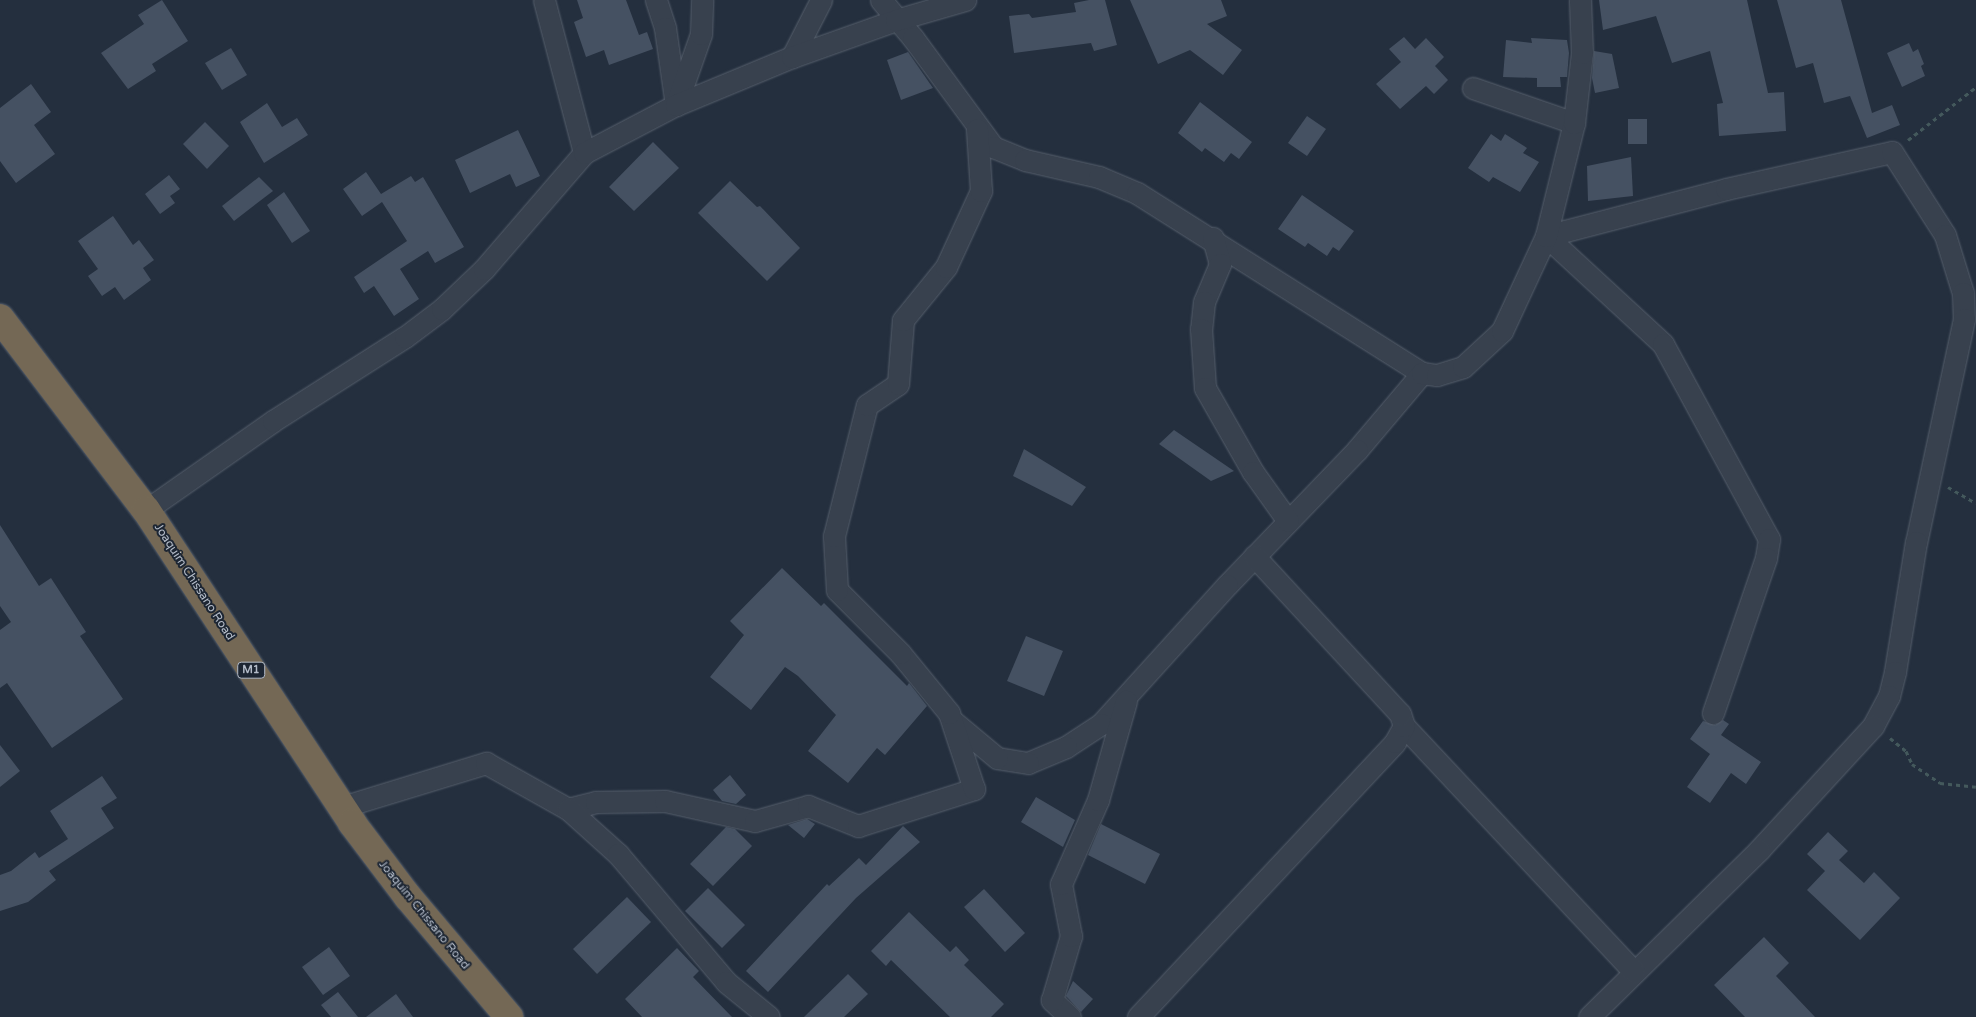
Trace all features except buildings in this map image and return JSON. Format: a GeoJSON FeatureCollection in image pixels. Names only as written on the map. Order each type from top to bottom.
{"type":"FeatureCollection","features":[{"type":"Feature","properties":{"kind":"highway","name":"Joaquim Chissano Road"},"geometry":{"type":"LineString","coordinates":[[0,318],[146,510],[342,807],[408,897],[509,1017]]}},
{"type":"Feature","properties":{"kind":"street"},"geometry":{"type":"LineString","coordinates":[[544,0],[584,154]]}},
{"type":"Feature","properties":{"kind":"street"},"geometry":{"type":"LineString","coordinates":[[656,0],[665,28],[676,105]]}},
{"type":"Feature","properties":{"kind":"street"},"geometry":{"type":"LineString","coordinates":[[676,105],[701,34],[702,0]]}},
{"type":"Feature","properties":{"kind":"street"},"geometry":{"type":"LineString","coordinates":[[792,57],[821,0]]}},
{"type":"Feature","properties":{"kind":"street"},"geometry":{"type":"LineString","coordinates":[[881,0],[977,129],[993,147],[1025,160],[1099,177],[1129,190],[1213,238],[1422,373],[1437,375],[1463,367],[1502,331],[1546,236],[1574,123],[1582,53],[1580,0]]}},
{"type":"Feature","properties":{"kind":"street"},"geometry":{"type":"LineString","coordinates":[[146,510],[273,421],[405,337],[442,309],[484,269],[584,154],[676,105],[792,57],[896,20],[965,0]]}},
{"type":"Feature","properties":{"kind":"street"},"geometry":{"type":"LineString","coordinates":[[1473,88],[1574,123]]}},
{"type":"Feature","properties":{"kind":"street"},"geometry":{"type":"LineString","coordinates":[[977,129],[981,191],[946,267],[903,320],[898,384],[867,406],[834,536],[837,590],[900,653],[955,723],[997,758],[1028,764],[1066,747],[1101,724],[1254,556],[1357,450],[1422,373]]}},
{"type":"Feature","properties":{"kind":"street"},"geometry":{"type":"LineString","coordinates":[[1546,236],[1726,189],[1892,152],[1945,236],[1963,293],[1964,319],[1930,476],[1895,672],[1889,696],[1873,726],[1759,850],[1590,1017]]}},
{"type":"Feature","properties":{"kind":"street"},"geometry":{"type":"LineString","coordinates":[[1546,236],[1663,344],[1769,539],[1766,558],[1714,713]]}},
{"type":"Feature","properties":{"kind":"street"},"geometry":{"type":"LineString","coordinates":[[1213,238],[1220,264],[1204,302],[1201,330],[1205,388],[1252,472],[1288,520]]}},
{"type":"Feature","properties":{"kind":"street"},"geometry":{"type":"LineString","coordinates":[[1254,556],[1400,714],[1404,726],[1634,972]]}},
{"type":"Feature","properties":{"kind":"street"},"geometry":{"type":"LineString","coordinates":[[1070,1017],[1052,1000],[1071,936],[1060,884],[1098,800],[1126,698]]}},
{"type":"Feature","properties":{"kind":"street"},"geometry":{"type":"LineString","coordinates":[[568,809],[596,802],[665,801],[755,821],[808,806],[858,826],[974,790],[955,723]]}},
{"type":"Feature","properties":{"kind":"street"},"geometry":{"type":"LineString","coordinates":[[1138,1017],[1395,742],[1404,726]]}},
{"type":"Feature","properties":{"kind":"street"},"geometry":{"type":"LineString","coordinates":[[342,807],[486,763],[568,809],[618,854],[726,982],[769,1017]]}},
{"type":"Feature","properties":{"kind":"path"},"geometry":{"type":"LineString","coordinates":[[1892,152],[1976,86]]}},
{"type":"Feature","properties":{"kind":"path"},"geometry":{"type":"LineString","coordinates":[[1930,476],[1970,502],[1976,503]]}},
{"type":"Feature","properties":{"kind":"path"},"geometry":{"type":"LineString","coordinates":[[1873,726],[1906,751],[1912,764],[1940,783],[1976,787]]}}]}
